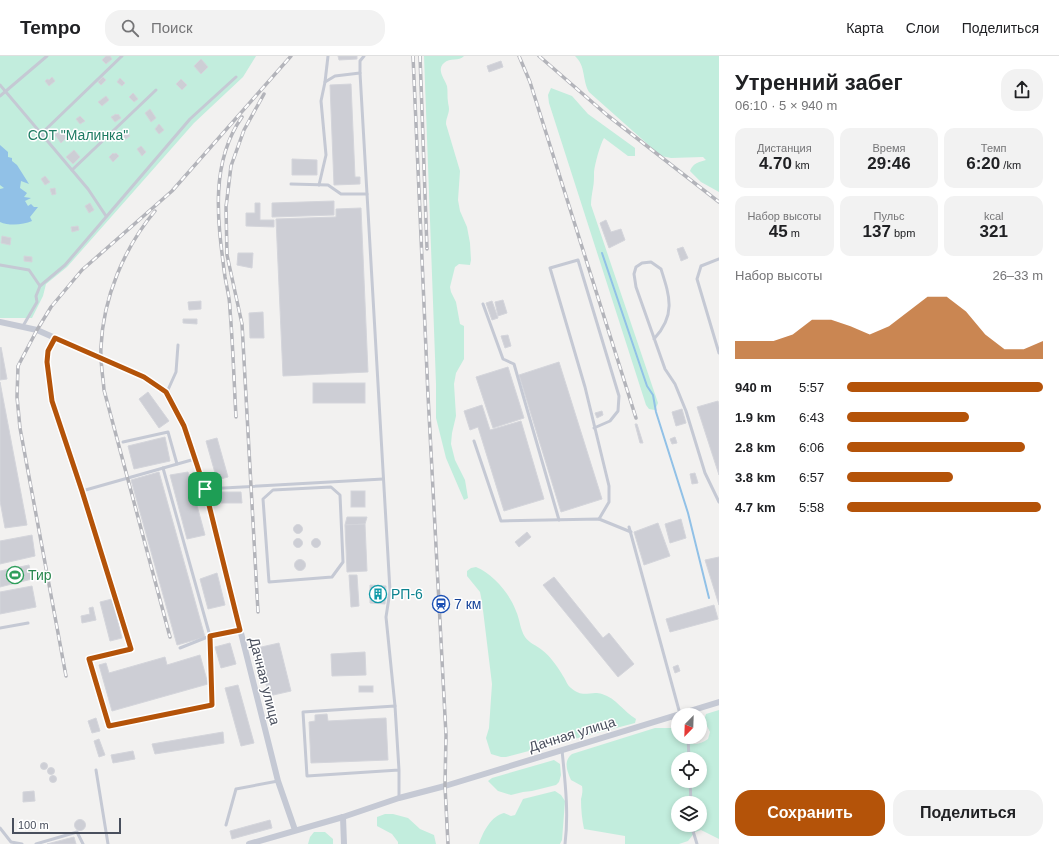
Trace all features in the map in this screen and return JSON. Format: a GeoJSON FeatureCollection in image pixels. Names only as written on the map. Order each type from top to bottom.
{"type":"FeatureCollection","features":[{"type":"Feature","properties":{"kind":"street","name":"Дачная улица"},"geometry":{"type":"LineString","coordinates":[[0,322],[23,326],[55,338],[144,377],[166,392],[184,426],[205,489],[278,781],[295,830]]}},
{"type":"Feature","properties":{"kind":"street","name":"Дачная улица"},"geometry":{"type":"LineString","coordinates":[[701,708],[719,702]]}},
{"type":"Feature","properties":{"kind":"street","name":"Дачная улица"},"geometry":{"type":"LineString","coordinates":[[249,844],[671,718]]}},
{"type":"Feature","properties":{"kind":"street"},"geometry":{"type":"LineString","coordinates":[[343,817],[344,844]]}},
{"type":"Feature","properties":{"kind":"lane"},"geometry":{"type":"LineString","coordinates":[[0,96],[47,56]]}},
{"type":"Feature","properties":{"kind":"lane"},"geometry":{"type":"LineString","coordinates":[[42,133],[122,56]]}},
{"type":"Feature","properties":{"kind":"lane"},"geometry":{"type":"LineString","coordinates":[[319,184],[326,155],[321,100],[328,56]]}},
{"type":"Feature","properties":{"kind":"lane"},"geometry":{"type":"LineString","coordinates":[[364,56],[360,61],[360,73],[390,591],[386,617],[395,706],[399,770],[399,798]]}},
{"type":"Feature","properties":{"kind":"lane"},"geometry":{"type":"LineString","coordinates":[[325,82],[335,76],[360,73]]}},
{"type":"Feature","properties":{"kind":"lane"},"geometry":{"type":"LineString","coordinates":[[23,326],[36,302],[36,296],[40,286],[65,265],[190,119],[236,77]]}},
{"type":"Feature","properties":{"kind":"lane"},"geometry":{"type":"LineString","coordinates":[[0,85],[88,189],[106,216]]}},
{"type":"Feature","properties":{"kind":"lane"},"geometry":{"type":"LineString","coordinates":[[72,170],[156,90]]}},
{"type":"Feature","properties":{"kind":"lane"},"geometry":{"type":"LineString","coordinates":[[291,184],[328,185],[341,194],[367,194]]}},
{"type":"Feature","properties":{"kind":"lane"},"geometry":{"type":"LineString","coordinates":[[719,259],[701,266],[697,279],[719,353]]}},
{"type":"Feature","properties":{"kind":"lane"},"geometry":{"type":"LineString","coordinates":[[594,428],[610,421],[618,411],[619,396],[578,260],[550,268],[584,387],[594,428],[609,486],[608,502],[599,519]]}},
{"type":"Feature","properties":{"kind":"lane"},"geometry":{"type":"LineString","coordinates":[[654,339],[663,330],[668,320],[669,307],[668,294],[661,269],[651,262],[642,263],[636,267],[634,274],[636,287],[654,339],[665,369],[676,384],[705,473],[719,502]]}},
{"type":"Feature","properties":{"kind":"lane"},"geometry":{"type":"LineString","coordinates":[[0,265],[29,270],[40,286]]}},
{"type":"Feature","properties":{"kind":"lane"},"geometry":{"type":"LineString","coordinates":[[483,304],[503,359],[514,364],[558,520]]}},
{"type":"Feature","properties":{"kind":"lane"},"geometry":{"type":"LineString","coordinates":[[55,338],[48,351],[47,362],[52,401],[82,491],[131,649],[89,659],[109,726],[212,705],[210,636],[163,468]]}},
{"type":"Feature","properties":{"kind":"lane"},"geometry":{"type":"LineString","coordinates":[[166,392],[176,372],[178,345]]}},
{"type":"Feature","properties":{"kind":"lane"},"geometry":{"type":"LineString","coordinates":[[123,442],[168,432],[177,464]]}},
{"type":"Feature","properties":{"kind":"lane"},"geometry":{"type":"LineString","coordinates":[[474,441],[501,521],[599,519],[631,532]]}},
{"type":"Feature","properties":{"kind":"lane"},"geometry":{"type":"LineString","coordinates":[[82,491],[195,459]]}},
{"type":"Feature","properties":{"kind":"lane"},"geometry":{"type":"LineString","coordinates":[[205,489],[384,479]]}},
{"type":"Feature","properties":{"kind":"lane"},"geometry":{"type":"LineString","coordinates":[[331,488],[340,495],[343,562],[332,577],[269,582],[264,499],[273,490],[331,488]]}},
{"type":"Feature","properties":{"kind":"lane"},"geometry":{"type":"LineString","coordinates":[[629,527],[681,708]]}},
{"type":"Feature","properties":{"kind":"lane"},"geometry":{"type":"LineString","coordinates":[[0,628],[28,623]]}},
{"type":"Feature","properties":{"kind":"lane"},"geometry":{"type":"LineString","coordinates":[[180,648],[210,636],[240,630]]}},
{"type":"Feature","properties":{"kind":"lane"},"geometry":{"type":"LineString","coordinates":[[395,706],[303,712],[307,776],[399,770]]}},
{"type":"Feature","properties":{"kind":"lane"},"geometry":{"type":"LineString","coordinates":[[562,750],[566,783],[566,844]]}},
{"type":"Feature","properties":{"kind":"lane"},"geometry":{"type":"LineString","coordinates":[[96,770],[108,844]]}},
{"type":"Feature","properties":{"kind":"lane"},"geometry":{"type":"LineString","coordinates":[[226,825],[236,789],[278,781]]}},
{"type":"Feature","properties":{"kind":"lane"},"geometry":{"type":"LineString","coordinates":[[0,828],[11,842],[22,844]]}},
{"type":"Feature","properties":{"kind":"lane"},"geometry":{"type":"LineString","coordinates":[[36,844],[77,832],[83,844]]}},
{"type":"Feature","properties":{"kind":"lane"},"geometry":{"type":"LineString","coordinates":[[692,832],[697,844]]}},
{"type":"Feature","properties":{"kind":"green space","name":"СОТ \"Малинка\""},"geometry":{"type":"Polygon","coordinates":[[[0,56],[256,56],[243,77],[194,123],[67,267],[46,284],[43,296],[32,318],[0,318],[0,56]]]}},
{"type":"Feature","properties":{"kind":"green space"},"geometry":{"type":"Polygon","coordinates":[[[424,56],[464,56],[460,59],[446,61],[442,66],[441,72],[447,88],[449,113],[446,124],[460,171],[458,200],[460,211],[467,227],[471,260],[470,265],[459,264],[455,267],[450,287],[456,302],[460,324],[464,326],[464,359],[456,373],[454,384],[456,416],[451,444],[455,460],[465,480],[468,498],[464,500],[446,458],[436,418],[424,56]]]}},
{"type":"Feature","properties":{"kind":"green space"},"geometry":{"type":"Polygon","coordinates":[[[575,56],[719,56],[719,192],[701,182],[690,171],[691,168],[699,162],[706,160],[703,157],[671,158],[661,156],[589,92],[585,83],[581,64],[575,56]]]}},
{"type":"Feature","properties":{"kind":"green space"},"geometry":{"type":"Polygon","coordinates":[[[551,88],[572,96],[588,114],[635,148],[635,156],[628,156],[604,138],[599,149],[594,172],[591,205],[658,403],[655,410],[649,409],[646,405],[549,103],[548,95],[551,88]]]}},
{"type":"Feature","properties":{"kind":"green space"},"geometry":{"type":"Polygon","coordinates":[[[476,567],[489,574],[505,591],[517,614],[525,637],[528,641],[540,648],[551,658],[570,687],[583,694],[598,693],[607,696],[636,719],[635,723],[506,757],[491,754],[486,738],[489,728],[492,684],[482,602],[480,592],[467,576],[467,571],[476,567]]]}},
{"type":"Feature","properties":{"kind":"green space"},"geometry":{"type":"Polygon","coordinates":[[[719,710],[719,839],[705,832],[707,832],[707,796],[671,796],[671,832],[695,832],[688,841],[679,844],[625,844],[625,836],[584,829],[581,807],[582,786],[571,780],[568,773],[567,760],[572,754],[655,728],[671,728],[671,744],[707,744],[710,732],[707,726],[707,714],[719,710]]]}},
{"type":"Feature","properties":{"kind":"green space"},"geometry":{"type":"Polygon","coordinates":[[[554,760],[560,764],[561,775],[559,782],[556,785],[511,795],[498,791],[488,781],[492,778],[554,760]]]}},
{"type":"Feature","properties":{"kind":"green space"},"geometry":{"type":"Polygon","coordinates":[[[555,791],[561,795],[565,801],[562,840],[560,844],[479,844],[485,830],[495,817],[504,813],[511,816],[515,815],[523,799],[555,791]]]}},
{"type":"Feature","properties":{"kind":"green space"},"geometry":{"type":"Polygon","coordinates":[[[385,814],[393,814],[408,818],[420,829],[434,835],[436,844],[398,844],[392,834],[377,826],[377,817],[385,814]]]}},
{"type":"Feature","properties":{"kind":"green space"},"geometry":{"type":"Polygon","coordinates":[[[314,832],[325,832],[333,839],[333,844],[308,844],[310,837],[314,832]]]}},
{"type":"Feature","properties":{"kind":"water"},"geometry":{"type":"Polygon","coordinates":[[[0,145],[8,152],[8,157],[12,158],[12,161],[17,165],[29,184],[21,181],[20,188],[27,193],[24,197],[31,198],[25,201],[28,206],[31,204],[34,207],[38,207],[30,217],[32,221],[16,224],[0,222],[0,189],[4,188],[0,185],[0,145]]]}},
{"type":"Feature","properties":{"kind":"building"},"geometry":{"type":"Polygon","coordinates":[[[106,56],[110,56],[112,59],[106,64],[102,60],[106,56]]]}},
{"type":"Feature","properties":{"kind":"building"},"geometry":{"type":"Polygon","coordinates":[[[338,56],[357,56],[357,59],[339,60],[338,56]]]}},
{"type":"Feature","properties":{"kind":"building"},"geometry":{"type":"Polygon","coordinates":[[[201,59],[208,67],[201,74],[194,66],[201,59]]]}},
{"type":"Feature","properties":{"kind":"building"},"geometry":{"type":"Polygon","coordinates":[[[501,61],[503,67],[489,72],[487,66],[501,61]]]}},
{"type":"Feature","properties":{"kind":"building"},"geometry":{"type":"Polygon","coordinates":[[[52,77],[55,81],[49,86],[45,81],[52,77]]]}},
{"type":"Feature","properties":{"kind":"building"},"geometry":{"type":"Polygon","coordinates":[[[103,77],[106,80],[101,85],[98,82],[103,77]]]}},
{"type":"Feature","properties":{"kind":"building"},"geometry":{"type":"Polygon","coordinates":[[[120,78],[125,83],[122,86],[117,82],[120,78]]]}},
{"type":"Feature","properties":{"kind":"building"},"geometry":{"type":"Polygon","coordinates":[[[181,79],[187,85],[182,90],[176,84],[181,79]]]}},
{"type":"Feature","properties":{"kind":"building"},"geometry":{"type":"Polygon","coordinates":[[[351,84],[355,177],[360,177],[360,184],[334,185],[330,85],[351,84]]]}},
{"type":"Feature","properties":{"kind":"building"},"geometry":{"type":"Polygon","coordinates":[[[133,93],[138,99],[134,102],[129,97],[133,93]]]}},
{"type":"Feature","properties":{"kind":"building"},"geometry":{"type":"Polygon","coordinates":[[[106,96],[109,100],[102,106],[98,102],[106,96]]]}},
{"type":"Feature","properties":{"kind":"building"},"geometry":{"type":"Polygon","coordinates":[[[150,109],[156,118],[151,122],[145,113],[150,109]]]}},
{"type":"Feature","properties":{"kind":"building"},"geometry":{"type":"Polygon","coordinates":[[[118,114],[121,118],[115,122],[111,117],[118,114]]]}},
{"type":"Feature","properties":{"kind":"building"},"geometry":{"type":"Polygon","coordinates":[[[80,116],[85,121],[80,124],[76,119],[80,116]]]}},
{"type":"Feature","properties":{"kind":"building"},"geometry":{"type":"Polygon","coordinates":[[[159,124],[164,130],[159,134],[155,129],[159,124]]]}},
{"type":"Feature","properties":{"kind":"building"},"geometry":{"type":"Polygon","coordinates":[[[125,130],[130,136],[126,139],[121,134],[125,130]]]}},
{"type":"Feature","properties":{"kind":"building"},"geometry":{"type":"Polygon","coordinates":[[[98,131],[102,136],[95,142],[91,137],[98,131]]]}},
{"type":"Feature","properties":{"kind":"building"},"geometry":{"type":"Polygon","coordinates":[[[58,132],[60,135],[63,132],[67,137],[61,143],[55,135],[58,132]]]}},
{"type":"Feature","properties":{"kind":"building"},"geometry":{"type":"Polygon","coordinates":[[[141,146],[146,152],[142,156],[137,149],[141,146]]]}},
{"type":"Feature","properties":{"kind":"building"},"geometry":{"type":"Polygon","coordinates":[[[74,150],[80,157],[73,164],[66,157],[74,150]]]}},
{"type":"Feature","properties":{"kind":"building"},"geometry":{"type":"Polygon","coordinates":[[[113,153],[116,153],[119,156],[113,162],[109,157],[113,153]]]}},
{"type":"Feature","properties":{"kind":"building"},"geometry":{"type":"Polygon","coordinates":[[[292,159],[317,160],[317,175],[292,175],[292,159]]]}},
{"type":"Feature","properties":{"kind":"building"},"geometry":{"type":"Polygon","coordinates":[[[45,176],[50,182],[45,185],[41,179],[45,176]]]}},
{"type":"Feature","properties":{"kind":"building"},"geometry":{"type":"Polygon","coordinates":[[[55,188],[56,194],[52,195],[50,189],[55,188]]]}},
{"type":"Feature","properties":{"kind":"building"},"geometry":{"type":"Polygon","coordinates":[[[334,201],[334,215],[272,217],[272,203],[334,201]]]}},
{"type":"Feature","properties":{"kind":"building"},"geometry":{"type":"Polygon","coordinates":[[[90,203],[94,210],[89,213],[85,206],[90,203]]]}},
{"type":"Feature","properties":{"kind":"building"},"geometry":{"type":"Polygon","coordinates":[[[255,203],[260,203],[260,220],[274,220],[274,227],[246,226],[246,213],[255,213],[255,203]]]}},
{"type":"Feature","properties":{"kind":"building"},"geometry":{"type":"Polygon","coordinates":[[[361,208],[368,372],[283,376],[276,219],[336,217],[336,209],[361,208]]]}},
{"type":"Feature","properties":{"kind":"building"},"geometry":{"type":"Polygon","coordinates":[[[606,220],[611,232],[621,229],[625,240],[609,248],[600,223],[606,220]]]}},
{"type":"Feature","properties":{"kind":"building"},"geometry":{"type":"Polygon","coordinates":[[[78,226],[79,230],[72,232],[71,227],[78,226]]]}},
{"type":"Feature","properties":{"kind":"building"},"geometry":{"type":"Polygon","coordinates":[[[2,236],[11,238],[10,245],[1,243],[2,236]]]}},
{"type":"Feature","properties":{"kind":"building"},"geometry":{"type":"Polygon","coordinates":[[[683,247],[688,258],[681,261],[677,249],[683,247]]]}},
{"type":"Feature","properties":{"kind":"building"},"geometry":{"type":"Polygon","coordinates":[[[238,253],[253,253],[252,268],[237,265],[238,253]]]}},
{"type":"Feature","properties":{"kind":"building"},"geometry":{"type":"Polygon","coordinates":[[[24,256],[32,257],[32,262],[24,261],[24,256]]]}},
{"type":"Feature","properties":{"kind":"building"},"geometry":{"type":"Polygon","coordinates":[[[503,300],[507,313],[498,316],[495,302],[503,300]]]}},
{"type":"Feature","properties":{"kind":"building"},"geometry":{"type":"Polygon","coordinates":[[[201,301],[201,309],[189,310],[188,302],[201,301]]]}},
{"type":"Feature","properties":{"kind":"building"},"geometry":{"type":"Polygon","coordinates":[[[492,301],[498,318],[492,320],[486,303],[492,301]]]}},
{"type":"Feature","properties":{"kind":"building"},"geometry":{"type":"Polygon","coordinates":[[[263,312],[264,338],[250,338],[249,313],[263,312]]]}},
{"type":"Feature","properties":{"kind":"building"},"geometry":{"type":"Polygon","coordinates":[[[183,319],[197,319],[197,324],[183,323],[183,319]]]}},
{"type":"Feature","properties":{"kind":"building"},"geometry":{"type":"Polygon","coordinates":[[[508,335],[511,346],[505,348],[501,336],[508,335]]]}},
{"type":"Feature","properties":{"kind":"building"},"geometry":{"type":"Polygon","coordinates":[[[1,347],[7,379],[0,380],[0,348],[1,347]]]}},
{"type":"Feature","properties":{"kind":"building"},"geometry":{"type":"Polygon","coordinates":[[[559,362],[602,499],[561,512],[519,375],[559,362]]]}},
{"type":"Feature","properties":{"kind":"building"},"geometry":{"type":"Polygon","coordinates":[[[508,367],[524,418],[493,428],[476,377],[508,367]]]}},
{"type":"Feature","properties":{"kind":"building"},"geometry":{"type":"Polygon","coordinates":[[[0,382],[27,525],[5,528],[0,501],[0,382]]]}},
{"type":"Feature","properties":{"kind":"building"},"geometry":{"type":"Polygon","coordinates":[[[313,383],[365,383],[365,403],[313,403],[313,383]]]}},
{"type":"Feature","properties":{"kind":"building"},"geometry":{"type":"Polygon","coordinates":[[[148,392],[169,421],[159,428],[139,399],[148,392]]]}},
{"type":"Feature","properties":{"kind":"building"},"geometry":{"type":"Polygon","coordinates":[[[718,401],[719,405],[719,475],[697,407],[718,401]]]}},
{"type":"Feature","properties":{"kind":"building"},"geometry":{"type":"Polygon","coordinates":[[[482,405],[490,430],[521,421],[544,499],[504,511],[478,427],[470,430],[464,411],[482,405]]]}},
{"type":"Feature","properties":{"kind":"building"},"geometry":{"type":"Polygon","coordinates":[[[682,409],[686,423],[676,426],[672,412],[682,409]]]}},
{"type":"Feature","properties":{"kind":"building"},"geometry":{"type":"Polygon","coordinates":[[[602,411],[603,415],[597,418],[595,413],[602,411]]]}},
{"type":"Feature","properties":{"kind":"building"},"geometry":{"type":"Polygon","coordinates":[[[635,424],[637,424],[643,443],[640,443],[635,424]]]}},
{"type":"Feature","properties":{"kind":"building"},"geometry":{"type":"Polygon","coordinates":[[[165,437],[170,461],[134,469],[128,446],[165,437]]]}},
{"type":"Feature","properties":{"kind":"building"},"geometry":{"type":"Polygon","coordinates":[[[675,437],[677,443],[672,444],[670,439],[675,437]]]}},
{"type":"Feature","properties":{"kind":"building"},"geometry":{"type":"Polygon","coordinates":[[[217,438],[228,477],[217,480],[206,441],[217,438]]]}},
{"type":"Feature","properties":{"kind":"building"},"geometry":{"type":"Polygon","coordinates":[[[159,472],[205,637],[177,645],[131,480],[159,472]]]}},
{"type":"Feature","properties":{"kind":"building"},"geometry":{"type":"Polygon","coordinates":[[[188,472],[205,535],[187,539],[170,475],[188,472]]]}},
{"type":"Feature","properties":{"kind":"building"},"geometry":{"type":"Polygon","coordinates":[[[695,473],[698,483],[692,484],[690,474],[695,473]]]}},
{"type":"Feature","properties":{"kind":"building"},"geometry":{"type":"Polygon","coordinates":[[[351,491],[365,491],[365,507],[351,507],[351,491]]]}},
{"type":"Feature","properties":{"kind":"building"},"geometry":{"type":"Polygon","coordinates":[[[219,492],[241,492],[242,503],[220,503],[219,492]]]}},
{"type":"Feature","properties":{"kind":"building"},"geometry":{"type":"Polygon","coordinates":[[[347,517],[367,517],[365,524],[345,525],[347,517]]]}},
{"type":"Feature","properties":{"kind":"building"},"geometry":{"type":"Polygon","coordinates":[[[681,519],[686,538],[670,543],[665,524],[681,519]]]}},
{"type":"Feature","properties":{"kind":"building"},"geometry":{"type":"Polygon","coordinates":[[[658,523],[670,556],[644,565],[634,532],[658,523]]]}},
{"type":"Feature","properties":{"kind":"building"},"geometry":{"type":"Polygon","coordinates":[[[365,524],[367,571],[347,572],[345,525],[365,524]]]}},
{"type":"Feature","properties":{"kind":"building"},"geometry":{"type":"Polygon","coordinates":[[[296,525],[300,525],[302,529],[300,533],[296,533],[294,531],[294,527],[296,525]]]}},
{"type":"Feature","properties":{"kind":"building"},"geometry":{"type":"Polygon","coordinates":[[[527,532],[531,537],[519,547],[515,542],[527,532]]]}},
{"type":"Feature","properties":{"kind":"building"},"geometry":{"type":"Polygon","coordinates":[[[32,535],[35,556],[0,564],[0,541],[32,535]]]}},
{"type":"Feature","properties":{"kind":"building"},"geometry":{"type":"Polygon","coordinates":[[[296,539],[300,539],[302,543],[300,547],[296,547],[294,545],[294,541],[296,539]]]}},
{"type":"Feature","properties":{"kind":"building"},"geometry":{"type":"Polygon","coordinates":[[[314,539],[318,539],[320,543],[318,547],[314,547],[312,545],[312,541],[314,539]]]}},
{"type":"Feature","properties":{"kind":"building"},"geometry":{"type":"Polygon","coordinates":[[[719,557],[719,605],[705,560],[719,557]]]}},
{"type":"Feature","properties":{"kind":"building"},"geometry":{"type":"Polygon","coordinates":[[[298,560],[302,560],[304,561],[304,569],[298,570],[295,567],[295,563],[298,560]]]}},
{"type":"Feature","properties":{"kind":"building","name":"Тир"},"geometry":{"type":"Polygon","coordinates":[[[29,565],[32,579],[0,587],[0,571],[29,565]]]}},
{"type":"Feature","properties":{"kind":"building"},"geometry":{"type":"Polygon","coordinates":[[[217,573],[225,605],[208,609],[200,579],[217,573]]]}},
{"type":"Feature","properties":{"kind":"building"},"geometry":{"type":"Polygon","coordinates":[[[349,575],[357,575],[359,606],[351,607],[349,575]]]}},
{"type":"Feature","properties":{"kind":"building"},"geometry":{"type":"Polygon","coordinates":[[[554,577],[603,638],[609,633],[634,664],[618,677],[543,585],[554,577]]]}},
{"type":"Feature","properties":{"kind":"building","name":"РП-6"},"geometry":{"type":"Polygon","coordinates":[[[370,585],[386,586],[385,604],[370,603],[370,585]]]}},
{"type":"Feature","properties":{"kind":"building"},"geometry":{"type":"Polygon","coordinates":[[[32,586],[36,607],[0,614],[0,592],[32,586]]]}},
{"type":"Feature","properties":{"kind":"building"},"geometry":{"type":"Polygon","coordinates":[[[112,599],[122,638],[110,641],[100,602],[112,599]]]}},
{"type":"Feature","properties":{"kind":"building"},"geometry":{"type":"Polygon","coordinates":[[[714,605],[718,619],[670,632],[666,619],[714,605]]]}},
{"type":"Feature","properties":{"kind":"building"},"geometry":{"type":"Polygon","coordinates":[[[93,607],[96,620],[82,623],[81,616],[90,614],[89,608],[93,607]]]}},
{"type":"Feature","properties":{"kind":"building"},"geometry":{"type":"Polygon","coordinates":[[[230,643],[236,664],[221,668],[215,647],[230,643]]]}},
{"type":"Feature","properties":{"kind":"building"},"geometry":{"type":"Polygon","coordinates":[[[279,643],[291,691],[269,696],[257,648],[279,643]]]}},
{"type":"Feature","properties":{"kind":"building"},"geometry":{"type":"Polygon","coordinates":[[[365,652],[366,675],[332,676],[331,654],[365,652]]]}},
{"type":"Feature","properties":{"kind":"building"},"geometry":{"type":"Polygon","coordinates":[[[200,655],[208,684],[112,711],[99,665],[106,663],[109,673],[165,657],[167,665],[200,655]]]}},
{"type":"Feature","properties":{"kind":"building"},"geometry":{"type":"Polygon","coordinates":[[[678,665],[680,671],[675,673],[673,667],[678,665]]]}},
{"type":"Feature","properties":{"kind":"building"},"geometry":{"type":"Polygon","coordinates":[[[238,685],[254,743],[241,746],[225,688],[238,685]]]}},
{"type":"Feature","properties":{"kind":"building"},"geometry":{"type":"Polygon","coordinates":[[[359,686],[373,686],[373,692],[359,692],[359,686]]]}},
{"type":"Feature","properties":{"kind":"building"},"geometry":{"type":"Polygon","coordinates":[[[327,714],[328,721],[386,718],[388,760],[311,763],[309,722],[315,721],[315,715],[327,714]]]}},
{"type":"Feature","properties":{"kind":"building"},"geometry":{"type":"Polygon","coordinates":[[[96,718],[100,731],[92,733],[88,721],[96,718]]]}},
{"type":"Feature","properties":{"kind":"building"},"geometry":{"type":"Polygon","coordinates":[[[223,732],[224,743],[155,754],[152,744],[223,732]]]}},
{"type":"Feature","properties":{"kind":"building"},"geometry":{"type":"Polygon","coordinates":[[[99,739],[105,755],[99,757],[94,741],[99,739]]]}},
{"type":"Feature","properties":{"kind":"building"},"geometry":{"type":"Polygon","coordinates":[[[133,751],[135,759],[113,763],[111,755],[133,751]]]}},
{"type":"Feature","properties":{"kind":"building"},"geometry":{"type":"Polygon","coordinates":[[[44,762],[47,763],[47,769],[44,770],[41,769],[40,766],[41,763],[44,762]]]}},
{"type":"Feature","properties":{"kind":"building"},"geometry":{"type":"Polygon","coordinates":[[[51,767],[54,768],[54,774],[51,775],[48,774],[47,771],[48,768],[51,767]]]}},
{"type":"Feature","properties":{"kind":"building"},"geometry":{"type":"Polygon","coordinates":[[[53,775],[56,776],[56,782],[53,783],[50,782],[49,779],[50,776],[53,775]]]}},
{"type":"Feature","properties":{"kind":"building"},"geometry":{"type":"Polygon","coordinates":[[[34,791],[35,801],[23,802],[23,792],[34,791]]]}},
{"type":"Feature","properties":{"kind":"building"},"geometry":{"type":"Polygon","coordinates":[[[78,820],[82,820],[84,821],[84,829],[78,830],[75,827],[75,823],[78,820]]]}},
{"type":"Feature","properties":{"kind":"building"},"geometry":{"type":"Polygon","coordinates":[[[270,820],[272,828],[232,839],[230,831],[270,820]]]}},
{"type":"Feature","properties":{"kind":"building"},"geometry":{"type":"Polygon","coordinates":[[[74,837],[76,844],[47,844],[74,837]]]}},
{"type":"Feature","properties":{"kind":"waterway"},"geometry":{"type":"LineString","coordinates":[[602,253],[647,386],[653,395],[656,412],[688,513],[709,598]]}},
{"type":"Feature","properties":{"kind":"railway"},"geometry":{"type":"LineString","coordinates":[[66,676],[20,428],[17,397],[18,366],[51,307],[82,270],[172,191],[291,56]]}},
{"type":"Feature","properties":{"kind":"railway"},"geometry":{"type":"LineString","coordinates":[[413,56],[428,395],[446,735],[445,786],[448,844]]}},
{"type":"Feature","properties":{"kind":"railway"},"geometry":{"type":"LineString","coordinates":[[420,56],[427,249]]}},
{"type":"Feature","properties":{"kind":"railway"},"geometry":{"type":"LineString","coordinates":[[519,56],[530,82],[636,418]]}},
{"type":"Feature","properties":{"kind":"railway"},"geometry":{"type":"LineString","coordinates":[[539,56],[607,115],[719,202]]}},
{"type":"Feature","properties":{"kind":"railway"},"geometry":{"type":"LineString","coordinates":[[258,612],[242,324],[227,255],[226,207],[231,166],[244,130],[264,94]]}},
{"type":"Feature","properties":{"kind":"railway"},"geometry":{"type":"LineString","coordinates":[[236,417],[230,306],[220,236],[218,194],[224,154],[242,117]]}},
{"type":"Feature","properties":{"kind":"railway"},"geometry":{"type":"LineString","coordinates":[[155,211],[134,241],[117,274],[106,310],[101,358],[104,390],[170,637]]}},
{"type":"Feature","properties":{"kind":"place","name":"Тир"},"geometry":{"type":"Point","coordinates":[15,575]}},
{"type":"Feature","properties":{"kind":"place","name":"РП-6"},"geometry":{"type":"Point","coordinates":[378,594]}},
{"type":"Feature","properties":{"kind":"place","name":"7 км"},"geometry":{"type":"Point","coordinates":[441,604]}},
{"type":"Feature","properties":{"kind":"route"},"geometry":{"type":"LineString","coordinates":[[55,338],[144,377],[166,392],[184,426],[205,489],[240,630],[210,636],[212,705],[109,726],[89,659],[131,649],[82,491],[52,401],[47,362],[48,351],[55,338]]}}]}
